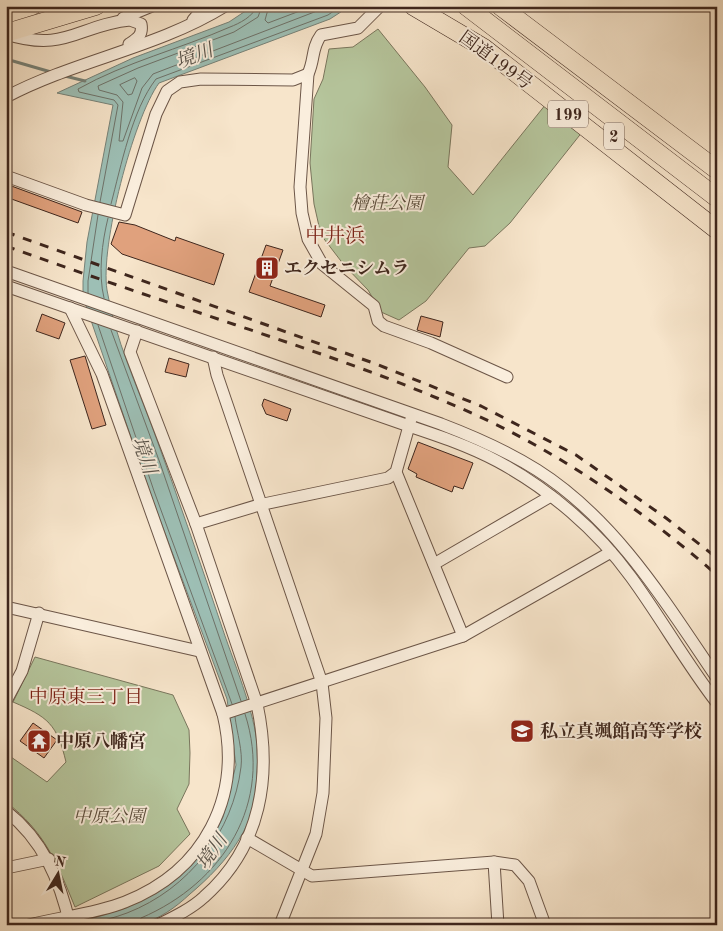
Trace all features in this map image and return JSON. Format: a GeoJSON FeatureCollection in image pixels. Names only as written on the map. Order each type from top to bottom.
{"type":"FeatureCollection","features":[{"type":"Feature","properties":{"kind":"highway"},"geometry":{"type":"LineString","coordinates":[[6,14],[32,6]]}},
{"type":"Feature","properties":{"kind":"highway"},"geometry":{"type":"LineString","coordinates":[[6,34],[96,6]]}},
{"type":"Feature","properties":{"kind":"highway","name":"国道199号"},"geometry":{"type":"LineString","coordinates":[[413,6],[484,48],[717,230]]}},
{"type":"Feature","properties":{"kind":"highway"},"geometry":{"type":"LineString","coordinates":[[434,6],[473,30],[516,51]]}},
{"type":"Feature","properties":{"kind":"highway"},"geometry":{"type":"LineString","coordinates":[[466,6],[516,51]]}},
{"type":"Feature","properties":{"kind":"highway","name":"国道199号"},"geometry":{"type":"LineString","coordinates":[[482,6],[717,184]]}},
{"type":"Feature","properties":{"kind":"highway"},"geometry":{"type":"LineString","coordinates":[[500,6],[717,170]]}},
{"type":"Feature","properties":{"kind":"highway","name":"2"},"geometry":{"type":"LineString","coordinates":[[516,51],[717,198]]}},
{"type":"Feature","properties":{"kind":"highway","name":"2"},"geometry":{"type":"LineString","coordinates":[[516,51],[717,216]]}},
{"type":"Feature","properties":{"kind":"street"},"geometry":{"type":"LineString","coordinates":[[98,28],[152,6]]}},
{"type":"Feature","properties":{"kind":"street"},"geometry":{"type":"LineString","coordinates":[[186,27],[205,6]]}},
{"type":"Feature","properties":{"kind":"street"},"geometry":{"type":"LineString","coordinates":[[6,97],[46,78],[186,27],[225,6]]}},
{"type":"Feature","properties":{"kind":"street"},"geometry":{"type":"LineString","coordinates":[[380,6],[358,28],[321,35],[313,46],[313,62],[308,74],[300,187],[302,213],[308,239],[322,264],[372,304],[378,322],[507,377]]}},
{"type":"Feature","properties":{"kind":"street"},"geometry":{"type":"LineString","coordinates":[[6,34],[45,42],[68,38],[124,20],[136,21],[141,24],[142,30],[139,37],[118,53]]}},
{"type":"Feature","properties":{"kind":"street"},"geometry":{"type":"LineString","coordinates":[[6,176],[86,205],[125,216],[156,114],[167,91],[180,82],[201,79],[293,80],[308,74]]}},
{"type":"Feature","properties":{"kind":"street"},"geometry":{"type":"LineString","coordinates":[[6,271],[410,420],[497,461],[550,496],[581,522],[611,552],[647,599],[717,703]]}},
{"type":"Feature","properties":{"kind":"street"},"geometry":{"type":"LineString","coordinates":[[6,286],[213,357],[410,420],[474,437],[502,450],[538,471],[570,495],[622,545],[656,588],[717,678]]}},
{"type":"Feature","properties":{"kind":"street"},"geometry":{"type":"LineString","coordinates":[[28,925],[69,920],[124,903],[150,891],[174,875],[194,855],[210,832],[228,778],[229,753],[225,714],[199,651],[102,374],[70,308]]}},
{"type":"Feature","properties":{"kind":"street"},"geometry":{"type":"LineString","coordinates":[[137,331],[130,352],[196,524],[263,734],[264,785],[257,814],[237,857],[204,897],[184,911],[158,925]]}},
{"type":"Feature","properties":{"kind":"street"},"geometry":{"type":"LineString","coordinates":[[213,357],[217,375],[260,506],[322,683],[326,718],[324,793],[316,834],[280,925]]}},
{"type":"Feature","properties":{"kind":"street"},"geometry":{"type":"LineString","coordinates":[[410,420],[396,472],[463,636]]}},
{"type":"Feature","properties":{"kind":"street"},"geometry":{"type":"LineString","coordinates":[[196,524],[260,506],[388,478],[396,472]]}},
{"type":"Feature","properties":{"kind":"street"},"geometry":{"type":"LineString","coordinates":[[434,564],[550,496]]}},
{"type":"Feature","properties":{"kind":"street"},"geometry":{"type":"LineString","coordinates":[[225,714],[463,636],[611,552]]}},
{"type":"Feature","properties":{"kind":"street"},"geometry":{"type":"LineString","coordinates":[[6,607],[199,651]]}},
{"type":"Feature","properties":{"kind":"street"},"geometry":{"type":"LineString","coordinates":[[6,701],[22,671],[40,614]]}},
{"type":"Feature","properties":{"kind":"street"},"geometry":{"type":"LineString","coordinates":[[8,813],[30,834],[49,859],[69,920]]}},
{"type":"Feature","properties":{"kind":"street"},"geometry":{"type":"LineString","coordinates":[[247,838],[312,876],[494,862],[515,864],[523,872],[545,925]]}},
{"type":"Feature","properties":{"kind":"street"},"geometry":{"type":"LineString","coordinates":[[6,868],[49,859]]}},
{"type":"Feature","properties":{"kind":"street"},"geometry":{"type":"LineString","coordinates":[[494,862],[498,925]]}},
{"type":"Feature","properties":{"kind":"green space","name":"檜荘公園"},"geometry":{"type":"Polygon","coordinates":[[[378,29],[425,87],[452,125],[448,167],[473,195],[546,104],[583,131],[510,223],[485,246],[469,248],[426,301],[399,320],[381,312],[368,290],[344,265],[321,235],[314,204],[310,163],[314,99],[323,79],[329,49],[353,47],[378,29]]]}},
{"type":"Feature","properties":{"kind":"green space","name":"中原公園"},"geometry":{"type":"Polygon","coordinates":[[[35,657],[173,695],[189,730],[189,784],[177,809],[190,834],[159,866],[75,907],[56,862],[48,849],[31,825],[6,802],[6,759],[11,757],[47,782],[66,762],[59,739],[49,723],[35,712],[13,702],[35,657]]]}},
{"type":"Feature","properties":{"kind":"water","name":"境川"},"geometry":{"type":"Polygon","coordinates":[[[253,6],[350,6],[330,19],[159,83],[149,100],[129,153],[114,215],[106,270],[107,290],[115,326],[243,685],[253,719],[258,754],[258,790],[254,808],[247,824],[229,855],[204,882],[173,908],[146,922],[131,925],[114,927],[69,925],[126,908],[176,878],[195,860],[215,833],[223,817],[236,765],[227,699],[150,493],[83,297],[87,242],[113,105],[57,93],[133,58],[229,22],[253,6]]]}},
{"type":"Feature","properties":{"kind":"building"},"geometry":{"type":"Polygon","coordinates":[[[6,184],[82,212],[78,223],[6,197],[6,184]]]}},
{"type":"Feature","properties":{"kind":"building"},"geometry":{"type":"Polygon","coordinates":[[[119,222],[135,225],[175,241],[176,237],[224,254],[214,285],[122,254],[111,244],[119,222]]]}},
{"type":"Feature","properties":{"kind":"building","name":"エクセニシムラ"},"geometry":{"type":"Polygon","coordinates":[[[266,245],[283,250],[270,286],[325,305],[321,317],[249,292],[266,245]]]}},
{"type":"Feature","properties":{"kind":"building"},"geometry":{"type":"Polygon","coordinates":[[[42,314],[65,323],[59,339],[36,331],[42,314]]]}},
{"type":"Feature","properties":{"kind":"building"},"geometry":{"type":"Polygon","coordinates":[[[421,316],[443,322],[440,337],[417,330],[421,316]]]}},
{"type":"Feature","properties":{"kind":"building"},"geometry":{"type":"Polygon","coordinates":[[[85,356],[106,425],[92,429],[70,360],[85,356]]]}},
{"type":"Feature","properties":{"kind":"building"},"geometry":{"type":"Polygon","coordinates":[[[169,358],[189,364],[186,377],[165,372],[169,358]]]}},
{"type":"Feature","properties":{"kind":"building"},"geometry":{"type":"Polygon","coordinates":[[[264,399],[291,409],[287,421],[266,414],[262,405],[264,399]]]}},
{"type":"Feature","properties":{"kind":"building"},"geometry":{"type":"Polygon","coordinates":[[[418,442],[473,463],[463,489],[454,486],[452,492],[416,477],[417,474],[408,469],[418,442]]]}},
{"type":"Feature","properties":{"kind":"building","name":"中原八幡宮"},"geometry":{"type":"Polygon","coordinates":[[[33,723],[57,740],[44,758],[20,741],[33,723]]]}},
{"type":"Feature","properties":{"kind":"waterway"},"geometry":{"type":"LineString","coordinates":[[6,59],[51,72]]}},
{"type":"Feature","properties":{"kind":"waterway"},"geometry":{"type":"LineString","coordinates":[[65,76],[85,81]]}},
{"type":"Feature","properties":{"kind":"railway"},"geometry":{"type":"LineString","coordinates":[[6,232],[376,364],[481,406],[576,455],[666,518],[717,558]]}},
{"type":"Feature","properties":{"kind":"railway"},"geometry":{"type":"LineString","coordinates":[[6,246],[359,368],[418,390],[476,415],[541,448],[602,486],[661,529],[717,575]]}},
{"type":"Feature","properties":{"kind":"place","name":"エクセニシムラ"},"geometry":{"type":"Point","coordinates":[267,268]}},
{"type":"Feature","properties":{"kind":"place","name":"私立真颯館高等学校"},"geometry":{"type":"Point","coordinates":[522,731]}},
{"type":"Feature","properties":{"kind":"place","name":"中原八幡宮"},"geometry":{"type":"Point","coordinates":[39,741]}},
{"type":"Feature","properties":{"kind":"district","name":"中井浜"},"geometry":{"type":"Point","coordinates":[335,235]}},
{"type":"Feature","properties":{"kind":"district","name":"中原東三丁目"},"geometry":{"type":"Point","coordinates":[86,696]}}]}
